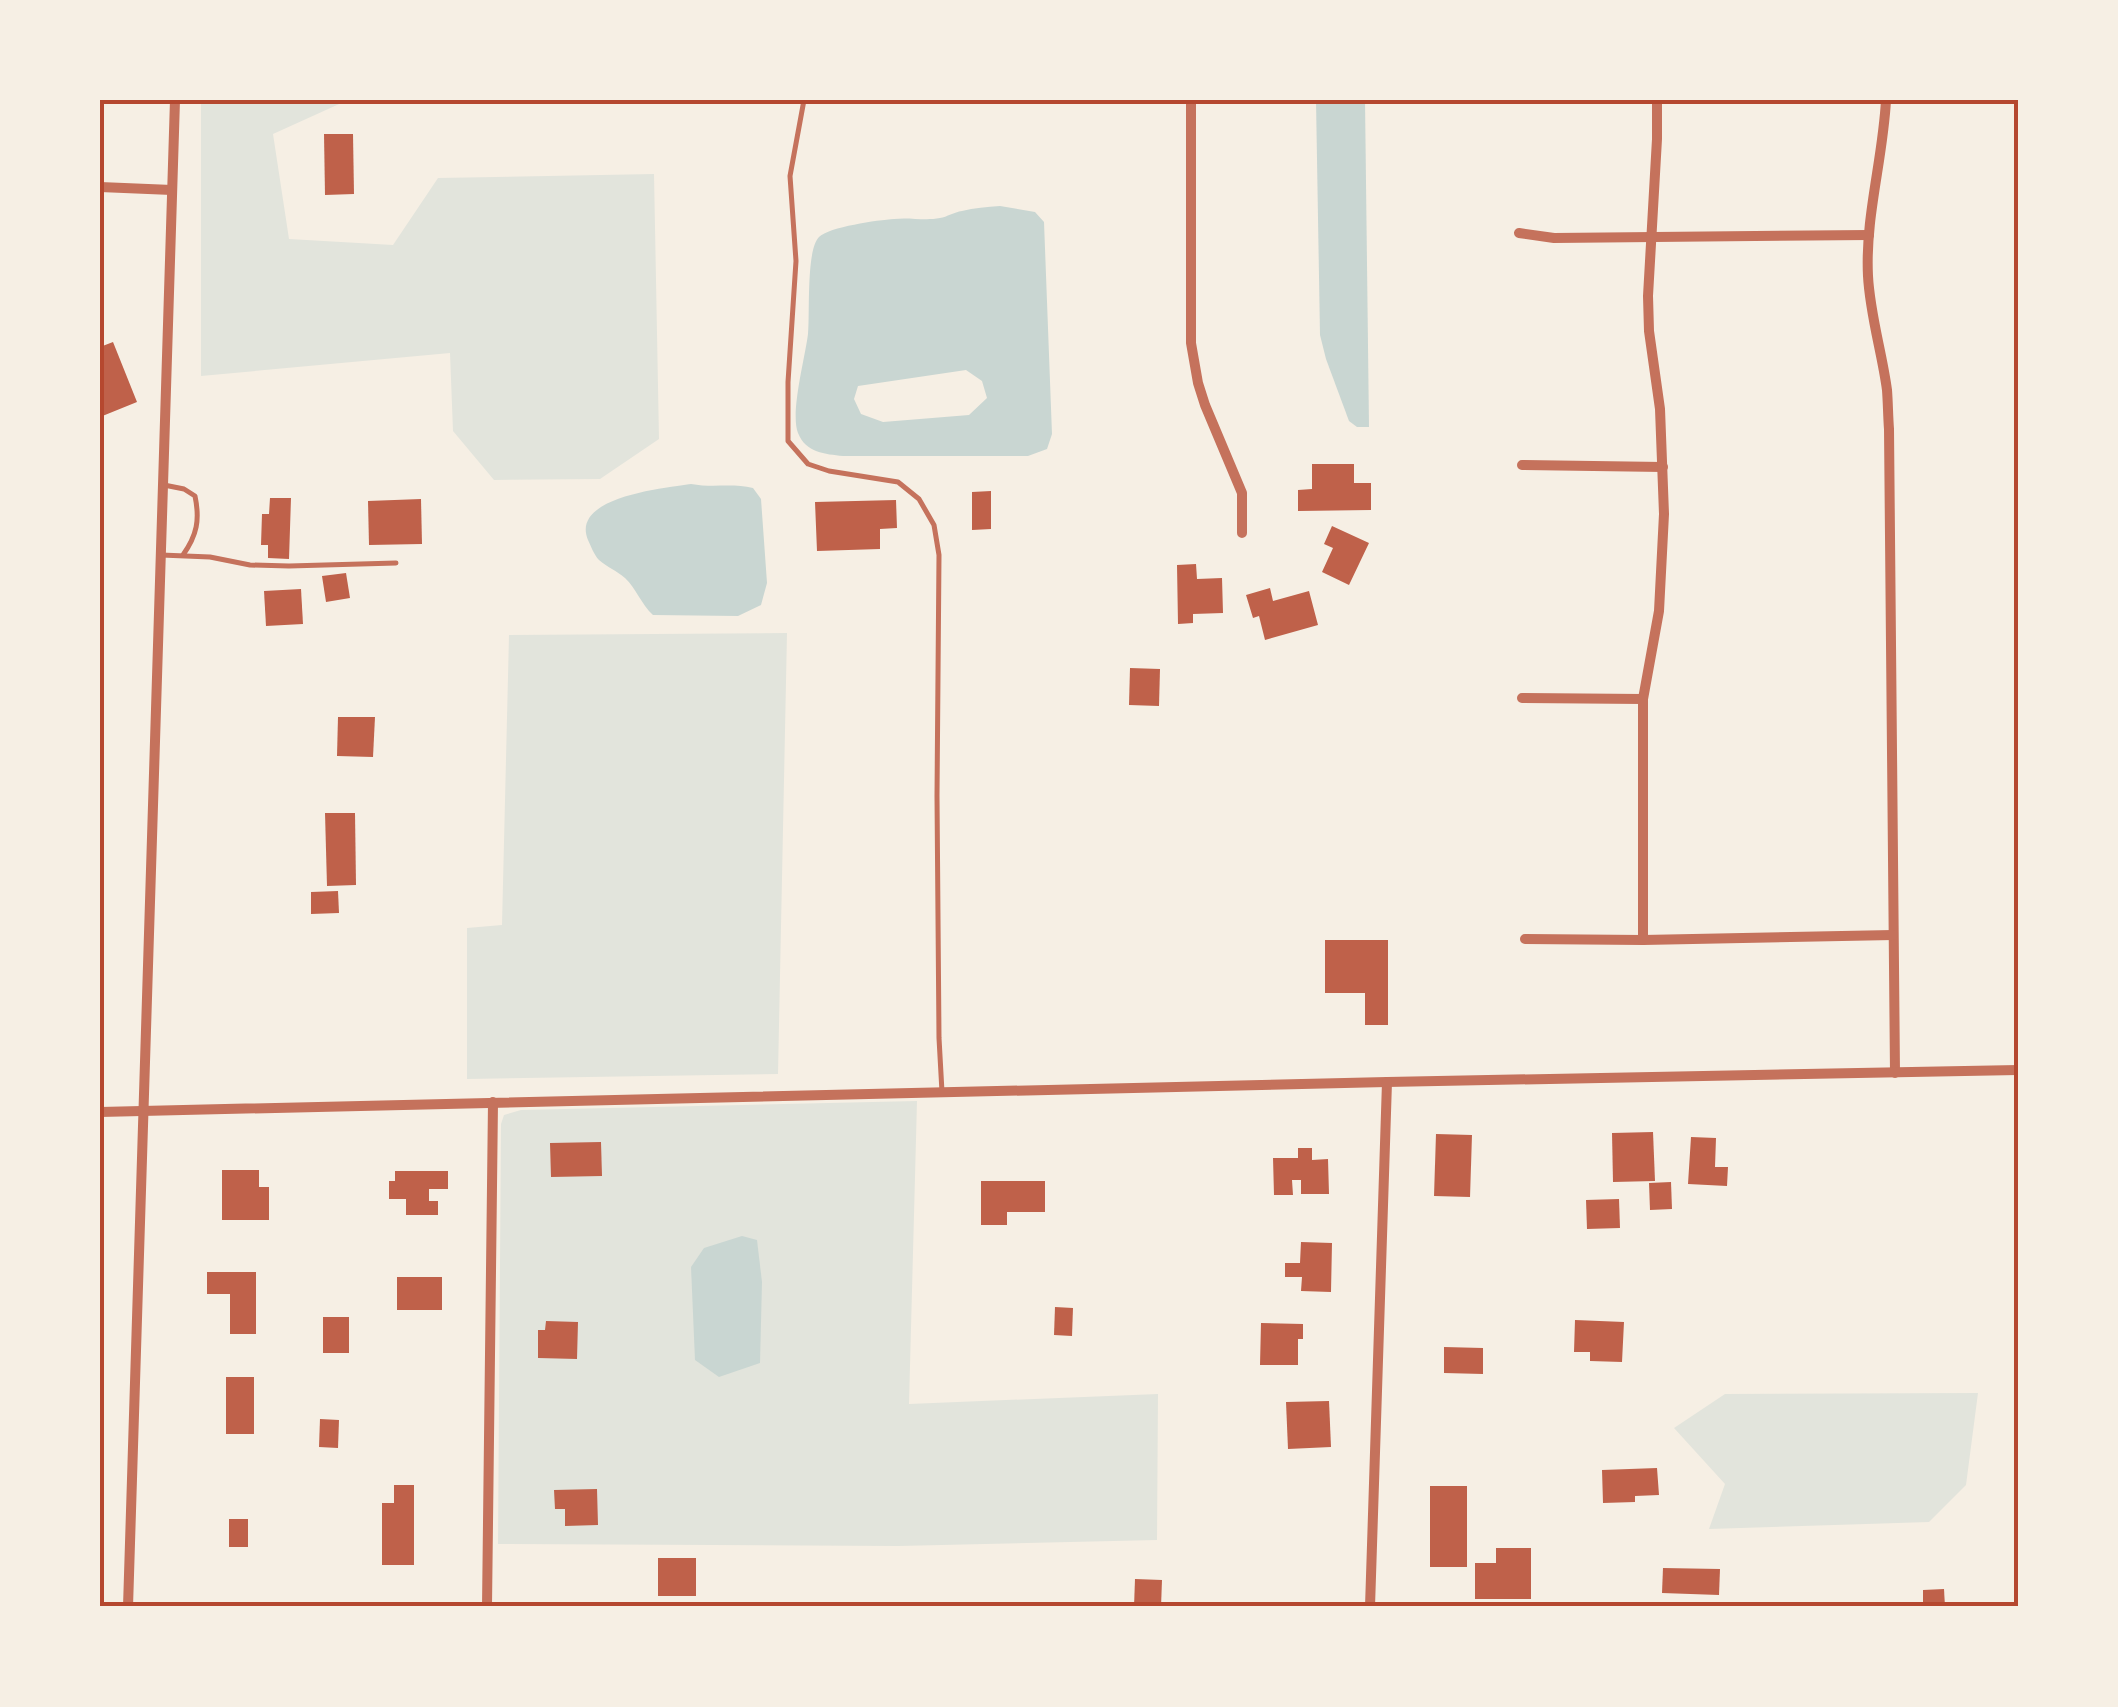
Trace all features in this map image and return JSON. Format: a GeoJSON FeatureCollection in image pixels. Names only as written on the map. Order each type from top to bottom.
{"type":"FeatureCollection","features":[{"type":"Feature","properties":{"kind":"street"},"geometry":{"type":"LineString","coordinates":[[128,1607],[175,100]]}},
{"type":"Feature","properties":{"kind":"street"},"geometry":{"type":"LineString","coordinates":[[1191,100],[1192,343],[1205,405],[1242,493],[1242,533]]}},
{"type":"Feature","properties":{"kind":"street"},"geometry":{"type":"LineString","coordinates":[[1643,940],[1643,699],[1658,611],[1664,514],[1660,410],[1648,331],[1657,100]]}},
{"type":"Feature","properties":{"kind":"street"},"geometry":{"type":"LineString","coordinates":[[1886,100],[1869,234],[1868,274],[1889,429],[1896,1073]]}},
{"type":"Feature","properties":{"kind":"street"},"geometry":{"type":"LineString","coordinates":[[100,187],[172,190]]}},
{"type":"Feature","properties":{"kind":"street"},"geometry":{"type":"LineString","coordinates":[[1519,233],[1554,238],[1869,234]]}},
{"type":"Feature","properties":{"kind":"street"},"geometry":{"type":"LineString","coordinates":[[1522,466],[1664,467]]}},
{"type":"Feature","properties":{"kind":"street"},"geometry":{"type":"LineString","coordinates":[[1522,698],[1643,699]]}},
{"type":"Feature","properties":{"kind":"street"},"geometry":{"type":"LineString","coordinates":[[1525,939],[1894,935]]}},
{"type":"Feature","properties":{"kind":"street"},"geometry":{"type":"LineString","coordinates":[[100,1112],[2018,1070]]}},
{"type":"Feature","properties":{"kind":"street"},"geometry":{"type":"LineString","coordinates":[[1370,1607],[1387,1082]]}},
{"type":"Feature","properties":{"kind":"street"},"geometry":{"type":"LineString","coordinates":[[487,1607],[493,1102]]}},
{"type":"Feature","properties":{"kind":"lane"},"geometry":{"type":"LineString","coordinates":[[804,100],[790,176],[796,262],[788,441],[808,464],[898,482],[919,499],[934,525],[937,540],[942,1092]]}},
{"type":"Feature","properties":{"kind":"lane"},"geometry":{"type":"LineString","coordinates":[[163,485],[184,489],[195,496],[199,516],[196,537],[184,556]]}},
{"type":"Feature","properties":{"kind":"lane"},"geometry":{"type":"LineString","coordinates":[[161,555],[210,557],[250,565],[396,563]]}},
{"type":"Feature","properties":{"kind":"shaded area"},"geometry":{"type":"Polygon","coordinates":[[[201,100],[348,100],[273,134],[289,239],[393,245],[438,178],[654,174],[659,439],[600,479],[494,480],[453,431],[450,353],[201,376],[201,100]]]}},
{"type":"Feature","properties":{"kind":"shaded area"},"geometry":{"type":"Polygon","coordinates":[[[1316,100],[1365,100],[1369,427],[1357,427],[1349,421],[1320,335],[1316,100]]]}},
{"type":"Feature","properties":{"kind":"shaded area"},"geometry":{"type":"Polygon","coordinates":[[[1000,206],[1035,212],[1044,222],[1052,434],[1047,449],[1028,456],[843,456],[806,445],[798,433],[796,412],[808,334],[812,255],[819,237],[866,222],[934,219],[1000,206]],[[966,370],[858,386],[854,399],[861,414],[883,422],[969,415],[987,398],[982,381],[966,370]]]}},
{"type":"Feature","properties":{"kind":"shaded area"},"geometry":{"type":"Polygon","coordinates":[[[691,484],[753,488],[761,499],[767,583],[761,605],[738,616],[653,615],[625,578],[597,558],[588,540],[586,525],[606,504],[642,492],[691,484]]]}},
{"type":"Feature","properties":{"kind":"shaded area"},"geometry":{"type":"Polygon","coordinates":[[[787,633],[778,1074],[467,1079],[467,928],[502,925],[509,635],[787,633]]]}},
{"type":"Feature","properties":{"kind":"shaded area"},"geometry":{"type":"Polygon","coordinates":[[[917,1101],[909,1404],[1158,1394],[1157,1540],[898,1546],[498,1544],[504,1115],[521,1110],[917,1101]]]}},
{"type":"Feature","properties":{"kind":"shaded area"},"geometry":{"type":"Polygon","coordinates":[[[742,1236],[757,1240],[762,1282],[760,1363],[719,1377],[695,1360],[691,1267],[704,1248],[742,1236]]]}},
{"type":"Feature","properties":{"kind":"shaded area"},"geometry":{"type":"Polygon","coordinates":[[[1978,1393],[1966,1485],[1929,1522],[1709,1529],[1725,1484],[1674,1428],[1725,1394],[1978,1393]]]}},
{"type":"Feature","properties":{"kind":"building"},"geometry":{"type":"Polygon","coordinates":[[[324,134],[353,134],[354,194],[325,195],[324,134]]]}},
{"type":"Feature","properties":{"kind":"building"},"geometry":{"type":"Polygon","coordinates":[[[113,342],[137,402],[100,417],[100,371],[104,369],[100,347],[113,342]]]}},
{"type":"Feature","properties":{"kind":"building"},"geometry":{"type":"Polygon","coordinates":[[[1312,464],[1354,464],[1354,483],[1371,483],[1371,510],[1298,511],[1298,490],[1312,489],[1312,464]]]}},
{"type":"Feature","properties":{"kind":"building"},"geometry":{"type":"Polygon","coordinates":[[[991,491],[991,529],[972,530],[972,492],[991,491]]]}},
{"type":"Feature","properties":{"kind":"building"},"geometry":{"type":"Polygon","coordinates":[[[270,498],[291,498],[289,559],[268,558],[268,545],[261,545],[262,514],[269,514],[270,498]]]}},
{"type":"Feature","properties":{"kind":"building"},"geometry":{"type":"Polygon","coordinates":[[[421,499],[422,544],[369,545],[368,501],[421,499]]]}},
{"type":"Feature","properties":{"kind":"building"},"geometry":{"type":"Polygon","coordinates":[[[896,500],[897,528],[880,529],[880,549],[817,551],[815,502],[896,500]]]}},
{"type":"Feature","properties":{"kind":"building"},"geometry":{"type":"Polygon","coordinates":[[[1332,526],[1369,543],[1349,585],[1322,572],[1333,548],[1324,544],[1332,526]]]}},
{"type":"Feature","properties":{"kind":"building"},"geometry":{"type":"Polygon","coordinates":[[[1196,564],[1197,579],[1222,578],[1223,613],[1193,614],[1193,623],[1178,624],[1177,565],[1196,564]]]}},
{"type":"Feature","properties":{"kind":"building"},"geometry":{"type":"Polygon","coordinates":[[[346,573],[350,598],[326,602],[322,576],[346,573]]]}},
{"type":"Feature","properties":{"kind":"building"},"geometry":{"type":"Polygon","coordinates":[[[1270,588],[1273,601],[1309,591],[1318,625],[1265,640],[1259,616],[1253,618],[1246,595],[1270,588]]]}},
{"type":"Feature","properties":{"kind":"building"},"geometry":{"type":"Polygon","coordinates":[[[301,589],[303,624],[266,626],[264,591],[301,589]]]}},
{"type":"Feature","properties":{"kind":"building"},"geometry":{"type":"Polygon","coordinates":[[[1130,668],[1160,669],[1159,706],[1129,705],[1130,668]]]}},
{"type":"Feature","properties":{"kind":"building"},"geometry":{"type":"Polygon","coordinates":[[[338,717],[375,717],[373,757],[337,756],[338,717]]]}},
{"type":"Feature","properties":{"kind":"building"},"geometry":{"type":"Polygon","coordinates":[[[325,813],[355,813],[356,885],[327,886],[325,813]]]}},
{"type":"Feature","properties":{"kind":"building"},"geometry":{"type":"Polygon","coordinates":[[[338,891],[339,913],[311,914],[311,892],[338,891]]]}},
{"type":"Feature","properties":{"kind":"building"},"geometry":{"type":"Polygon","coordinates":[[[1325,940],[1388,940],[1388,1025],[1365,1025],[1365,993],[1325,993],[1325,940]]]}},
{"type":"Feature","properties":{"kind":"building"},"geometry":{"type":"Polygon","coordinates":[[[1653,1132],[1655,1181],[1613,1182],[1612,1133],[1653,1132]]]}},
{"type":"Feature","properties":{"kind":"building"},"geometry":{"type":"Polygon","coordinates":[[[1436,1134],[1472,1135],[1470,1197],[1434,1196],[1436,1134]]]}},
{"type":"Feature","properties":{"kind":"building"},"geometry":{"type":"Polygon","coordinates":[[[1691,1137],[1716,1138],[1715,1167],[1728,1167],[1727,1186],[1688,1184],[1691,1137]]]}},
{"type":"Feature","properties":{"kind":"building"},"geometry":{"type":"Polygon","coordinates":[[[601,1142],[602,1176],[551,1177],[550,1143],[601,1142]]]}},
{"type":"Feature","properties":{"kind":"building"},"geometry":{"type":"Polygon","coordinates":[[[1298,1148],[1312,1148],[1312,1160],[1328,1159],[1329,1194],[1301,1194],[1301,1180],[1292,1180],[1293,1195],[1274,1195],[1273,1158],[1298,1158],[1298,1148]]]}},
{"type":"Feature","properties":{"kind":"building"},"geometry":{"type":"Polygon","coordinates":[[[222,1170],[259,1170],[259,1187],[269,1187],[269,1220],[222,1220],[222,1170]]]}},
{"type":"Feature","properties":{"kind":"building"},"geometry":{"type":"Polygon","coordinates":[[[395,1171],[448,1171],[448,1189],[429,1189],[429,1201],[438,1201],[438,1215],[406,1215],[406,1199],[389,1199],[389,1181],[395,1181],[395,1171]]]}},
{"type":"Feature","properties":{"kind":"building"},"geometry":{"type":"Polygon","coordinates":[[[981,1181],[1045,1181],[1045,1212],[1007,1212],[1007,1225],[981,1225],[981,1181]]]}},
{"type":"Feature","properties":{"kind":"building"},"geometry":{"type":"Polygon","coordinates":[[[1671,1182],[1672,1209],[1650,1210],[1649,1183],[1671,1182]]]}},
{"type":"Feature","properties":{"kind":"building"},"geometry":{"type":"Polygon","coordinates":[[[1619,1199],[1620,1228],[1587,1229],[1586,1200],[1619,1199]]]}},
{"type":"Feature","properties":{"kind":"building"},"geometry":{"type":"Polygon","coordinates":[[[1301,1242],[1332,1243],[1331,1292],[1301,1291],[1302,1277],[1285,1277],[1285,1263],[1300,1263],[1301,1242]]]}},
{"type":"Feature","properties":{"kind":"building"},"geometry":{"type":"Polygon","coordinates":[[[207,1272],[256,1272],[256,1334],[230,1334],[230,1294],[207,1294],[207,1272]]]}},
{"type":"Feature","properties":{"kind":"building"},"geometry":{"type":"Polygon","coordinates":[[[397,1277],[442,1277],[442,1310],[397,1310],[397,1277]]]}},
{"type":"Feature","properties":{"kind":"building"},"geometry":{"type":"Polygon","coordinates":[[[1055,1307],[1073,1308],[1072,1336],[1054,1335],[1055,1307]]]}},
{"type":"Feature","properties":{"kind":"building"},"geometry":{"type":"Polygon","coordinates":[[[323,1317],[349,1317],[349,1353],[323,1353],[323,1317]]]}},
{"type":"Feature","properties":{"kind":"building"},"geometry":{"type":"Polygon","coordinates":[[[1575,1320],[1624,1322],[1622,1362],[1590,1361],[1590,1352],[1574,1352],[1575,1320]]]}},
{"type":"Feature","properties":{"kind":"building"},"geometry":{"type":"Polygon","coordinates":[[[546,1321],[578,1322],[577,1359],[538,1358],[538,1330],[545,1330],[546,1321]]]}},
{"type":"Feature","properties":{"kind":"building"},"geometry":{"type":"Polygon","coordinates":[[[1261,1323],[1303,1324],[1303,1339],[1298,1339],[1298,1365],[1260,1365],[1261,1323]]]}},
{"type":"Feature","properties":{"kind":"building"},"geometry":{"type":"Polygon","coordinates":[[[1444,1347],[1483,1348],[1483,1374],[1444,1373],[1444,1347]]]}},
{"type":"Feature","properties":{"kind":"building"},"geometry":{"type":"Polygon","coordinates":[[[226,1377],[254,1377],[254,1434],[226,1434],[226,1377]]]}},
{"type":"Feature","properties":{"kind":"building"},"geometry":{"type":"Polygon","coordinates":[[[1329,1401],[1331,1447],[1288,1449],[1286,1402],[1329,1401]]]}},
{"type":"Feature","properties":{"kind":"building"},"geometry":{"type":"Polygon","coordinates":[[[320,1419],[339,1420],[338,1448],[319,1447],[320,1419]]]}},
{"type":"Feature","properties":{"kind":"building"},"geometry":{"type":"Polygon","coordinates":[[[1657,1468],[1659,1495],[1635,1496],[1635,1502],[1603,1503],[1602,1470],[1657,1468]]]}},
{"type":"Feature","properties":{"kind":"building"},"geometry":{"type":"Polygon","coordinates":[[[394,1485],[414,1485],[414,1565],[382,1565],[382,1503],[394,1503],[394,1485]]]}},
{"type":"Feature","properties":{"kind":"building"},"geometry":{"type":"Polygon","coordinates":[[[1430,1486],[1467,1486],[1467,1567],[1430,1567],[1430,1486]]]}},
{"type":"Feature","properties":{"kind":"building"},"geometry":{"type":"Polygon","coordinates":[[[597,1489],[598,1525],[565,1526],[565,1509],[555,1509],[554,1490],[597,1489]]]}},
{"type":"Feature","properties":{"kind":"building"},"geometry":{"type":"Polygon","coordinates":[[[229,1519],[248,1519],[248,1547],[229,1547],[229,1519]]]}},
{"type":"Feature","properties":{"kind":"building"},"geometry":{"type":"Polygon","coordinates":[[[1496,1548],[1531,1548],[1531,1599],[1475,1599],[1475,1563],[1496,1563],[1496,1548]]]}},
{"type":"Feature","properties":{"kind":"building"},"geometry":{"type":"Polygon","coordinates":[[[658,1558],[696,1558],[696,1596],[658,1596],[658,1558]]]}},
{"type":"Feature","properties":{"kind":"building"},"geometry":{"type":"Polygon","coordinates":[[[1663,1568],[1720,1569],[1719,1595],[1662,1593],[1663,1568]]]}},
{"type":"Feature","properties":{"kind":"building"},"geometry":{"type":"Polygon","coordinates":[[[1135,1579],[1162,1580],[1161,1607],[1134,1607],[1135,1579]]]}},
{"type":"Feature","properties":{"kind":"building"},"geometry":{"type":"Polygon","coordinates":[[[1944,1589],[1945,1607],[1923,1607],[1923,1590],[1944,1589]]]}}]}
